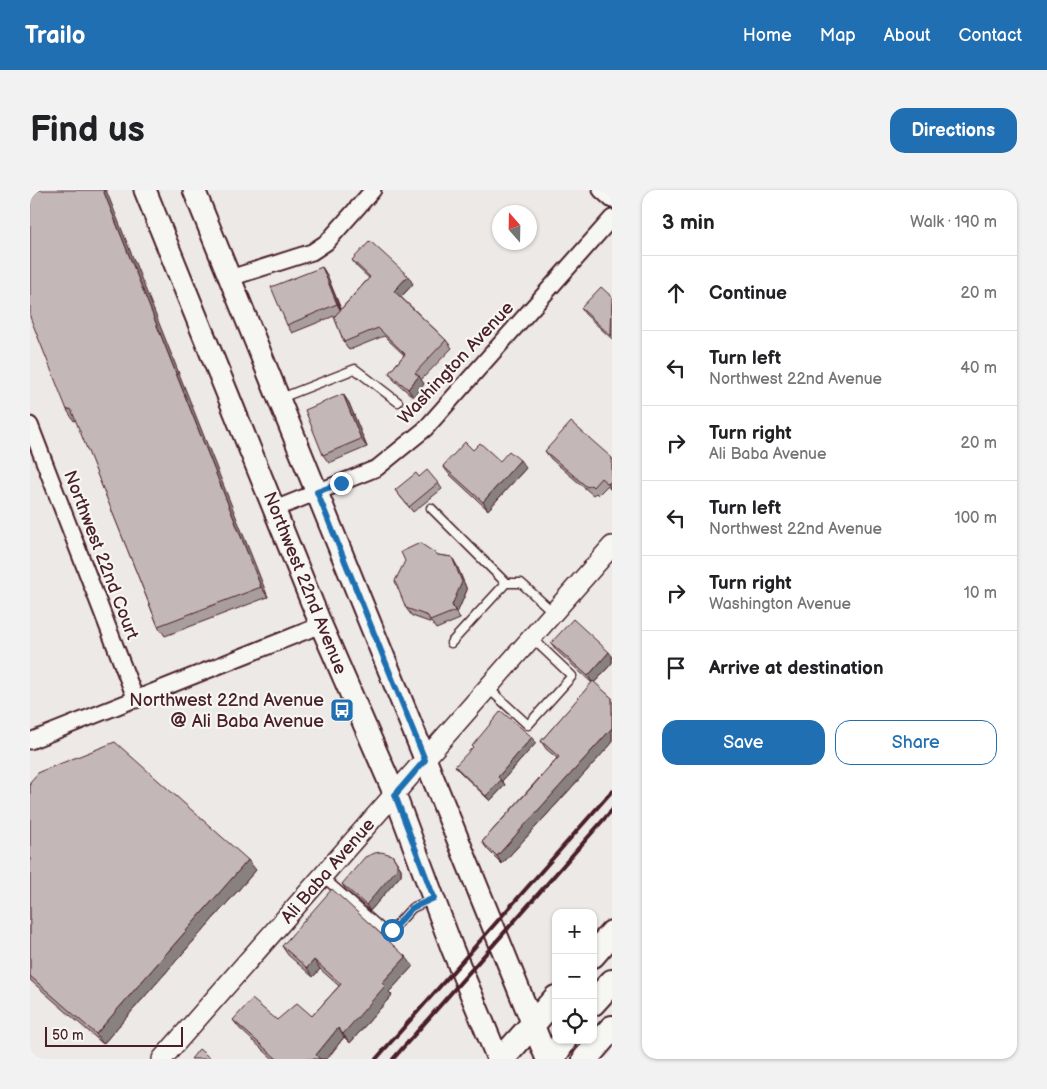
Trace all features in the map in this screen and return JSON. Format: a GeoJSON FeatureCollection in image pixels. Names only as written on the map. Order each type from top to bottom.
{"type":"FeatureCollection","features":[{"type":"Feature","properties":{"kind":"main road","name":"Northwest 22nd Avenue"},"geometry":{"type":"LineString","coordinates":[[146,190],[321,625],[395,795],[498,1059]]}},
{"type":"Feature","properties":{"kind":"main road"},"geometry":{"type":"LineString","coordinates":[[194,190],[547,1059]]}},
{"type":"Feature","properties":{"kind":"main road"},"geometry":{"type":"LineString","coordinates":[[594,954],[612,933]]}},
{"type":"Feature","properties":{"kind":"main road"},"geometry":{"type":"LineString","coordinates":[[597,999],[612,982]]}},
{"type":"Feature","properties":{"kind":"main road"},"geometry":{"type":"LineString","coordinates":[[502,1059],[555,999]]}},
{"type":"Feature","properties":{"kind":"main road"},"geometry":{"type":"LineString","coordinates":[[521,1059],[532,1025]]}},
{"type":"Feature","properties":{"kind":"main road"},"geometry":{"type":"LineString","coordinates":[[585,1059],[612,1028]]}},
{"type":"Feature","properties":{"kind":"main road"},"geometry":{"type":"LineString","coordinates":[[552,1059],[561,1044]]}},
{"type":"Feature","properties":{"kind":"street"},"geometry":{"type":"LineString","coordinates":[[230,278],[312,252],[327,242],[373,190]]}},
{"type":"Feature","properties":{"kind":"street"},"geometry":{"type":"LineString","coordinates":[[600,190],[612,200]]}},
{"type":"Feature","properties":{"kind":"street","name":"Washington Avenue"},"geometry":{"type":"LineString","coordinates":[[275,509],[377,468],[425,429],[612,218]]}},
{"type":"Feature","properties":{"kind":"street","name":"Northwest 22nd Court"},"geometry":{"type":"LineString","coordinates":[[30,425],[136,700]]}},
{"type":"Feature","properties":{"kind":"street","name":"Ali Baba Avenue"},"geometry":{"type":"LineString","coordinates":[[162,1059],[612,546]]}},
{"type":"Feature","properties":{"kind":"street"},"geometry":{"type":"LineString","coordinates":[[30,741],[321,625]]}},
{"type":"Feature","properties":{"kind":"lane"},"geometry":{"type":"LineString","coordinates":[[279,399],[355,369],[398,402]]}},
{"type":"Feature","properties":{"kind":"lane"},"geometry":{"type":"LineString","coordinates":[[431,508],[506,583],[521,583],[554,613]]}},
{"type":"Feature","properties":{"kind":"lane"},"geometry":{"type":"LineString","coordinates":[[451,643],[506,583]]}},
{"type":"Feature","properties":{"kind":"lane"},"geometry":{"type":"LineString","coordinates":[[488,688],[528,725],[572,676],[532,638]]}},
{"type":"Feature","properties":{"kind":"lane"},"geometry":{"type":"LineString","coordinates":[[323,876],[382,929],[392,930],[412,908],[434,898]]}},
{"type":"Feature","properties":{"kind":"building"},"geometry":{"type":"Polygon","coordinates":[[[30,190],[103,190],[261,587],[158,626],[71,409],[67,410],[30,317],[30,190]]]}},
{"type":"Feature","properties":{"kind":"building"},"geometry":{"type":"Polygon","coordinates":[[[370,241],[408,276],[394,291],[446,340],[415,373],[419,376],[408,389],[389,373],[405,354],[378,328],[344,342],[334,317],[370,277],[352,260],[370,241]]]}},
{"type":"Feature","properties":{"kind":"building"},"geometry":{"type":"Polygon","coordinates":[[[322,267],[337,304],[287,325],[271,287],[322,267]]]}},
{"type":"Feature","properties":{"kind":"building"},"geometry":{"type":"Polygon","coordinates":[[[601,287],[612,297],[611,336],[581,308],[601,287]]]}},
{"type":"Feature","properties":{"kind":"building"},"geometry":{"type":"Polygon","coordinates":[[[343,394],[361,439],[323,455],[305,410],[343,394]]]}},
{"type":"Feature","properties":{"kind":"building"},"geometry":{"type":"Polygon","coordinates":[[[571,422],[612,458],[612,480],[608,484],[601,478],[593,487],[591,485],[587,487],[545,451],[571,422]]]}},
{"type":"Feature","properties":{"kind":"building"},"geometry":{"type":"Polygon","coordinates":[[[465,442],[473,450],[480,443],[500,461],[509,451],[520,460],[483,502],[443,466],[465,442]]]}},
{"type":"Feature","properties":{"kind":"building"},"geometry":{"type":"Polygon","coordinates":[[[427,470],[438,483],[409,507],[395,490],[416,473],[419,477],[427,470]]]}},
{"type":"Feature","properties":{"kind":"building"},"geometry":{"type":"Polygon","coordinates":[[[420,543],[438,555],[452,557],[462,582],[452,605],[455,611],[430,621],[428,616],[406,608],[395,581],[405,561],[401,552],[420,543]]]}},
{"type":"Feature","properties":{"kind":"building"},"geometry":{"type":"Polygon","coordinates":[[[573,619],[609,652],[588,676],[551,643],[573,619]]]}},
{"type":"Feature","properties":{"kind":"building"},"geometry":{"type":"Polygon","coordinates":[[[593,681],[612,698],[612,728],[497,856],[482,842],[559,757],[541,741],[593,681]]]}},
{"type":"Feature","properties":{"kind":"building"},"geometry":{"type":"Polygon","coordinates":[[[501,711],[532,737],[498,777],[501,780],[486,796],[455,766],[473,747],[501,711]]]}},
{"type":"Feature","properties":{"kind":"building"},"geometry":{"type":"Polygon","coordinates":[[[115,742],[248,860],[96,1034],[30,976],[30,782],[39,772],[115,742]]]}},
{"type":"Feature","properties":{"kind":"building"},"geometry":{"type":"Polygon","coordinates":[[[381,852],[392,855],[397,863],[397,869],[366,905],[342,884],[365,857],[381,852]]]}},
{"type":"Feature","properties":{"kind":"building"},"geometry":{"type":"Polygon","coordinates":[[[332,889],[406,957],[382,983],[385,986],[343,1034],[338,1028],[316,1055],[320,1059],[277,1059],[233,1020],[252,999],[277,1020],[297,1003],[312,1016],[341,984],[314,960],[307,968],[282,946],[332,889]]]}},
{"type":"Feature","properties":{"kind":"building"},"geometry":{"type":"Polygon","coordinates":[[[199,1049],[211,1059],[191,1059],[199,1049]]]}},
{"type":"Feature","properties":{"kind":"railway"},"geometry":{"type":"LineString","coordinates":[[376,1059],[612,791]]}},
{"type":"Feature","properties":{"kind":"railway"},"geometry":{"type":"LineString","coordinates":[[393,1059],[612,810]]}},
{"type":"Feature","properties":{"kind":"place","name":"Northwest 22nd Avenue @ Ali Baba Avenue"},"geometry":{"type":"Point","coordinates":[342,710]}},
{"type":"Feature","properties":{"kind":"route"},"geometry":{"type":"LineString","coordinates":[[341,483],[317,492],[425,760],[395,795],[434,898],[412,908],[392,930]]}}]}
